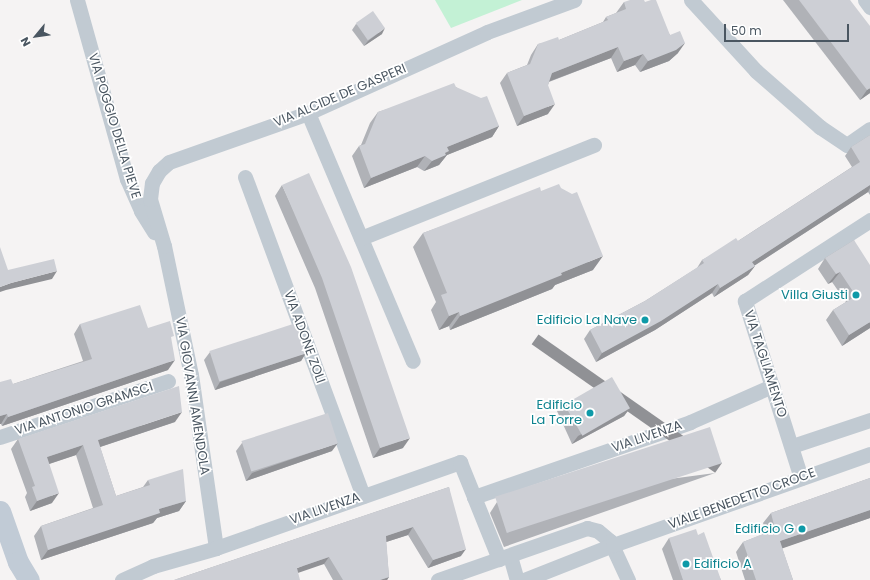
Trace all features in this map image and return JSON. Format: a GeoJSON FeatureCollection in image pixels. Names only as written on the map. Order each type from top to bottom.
{"type":"FeatureCollection","features":[{"type":"Feature","properties":{"kind":"street","name":"VIA POGGIO DELLA PIEVE"},"geometry":{"type":"LineString","coordinates":[[78,0],[131,191],[141,211],[164,246]]}},
{"type":"Feature","properties":{"kind":"street","name":"VIA ALCIDE DE GASPERI"},"geometry":{"type":"LineString","coordinates":[[164,246],[153,210],[150,191],[156,175],[164,165],[308,112],[487,32],[574,0]]}},
{"type":"Feature","properties":{"kind":"street"},"geometry":{"type":"LineString","coordinates":[[691,0],[756,71],[796,107],[847,144],[870,129]]}},
{"type":"Feature","properties":{"kind":"street"},"geometry":{"type":"LineString","coordinates":[[865,0],[870,6]]}},
{"type":"Feature","properties":{"kind":"street"},"geometry":{"type":"LineString","coordinates":[[308,112],[413,361]]}},
{"type":"Feature","properties":{"kind":"street"},"geometry":{"type":"LineString","coordinates":[[361,238],[594,145]]}},
{"type":"Feature","properties":{"kind":"street","name":"VIA ADONE ZOLI"},"geometry":{"type":"LineString","coordinates":[[245,177],[363,496]]}},
{"type":"Feature","properties":{"kind":"street","name":"VIA TAGLIAMENTO"},"geometry":{"type":"LineString","coordinates":[[801,478],[745,301],[870,220]]}},
{"type":"Feature","properties":{"kind":"street","name":"VIA GIOVANNI AMENDOLA"},"geometry":{"type":"LineString","coordinates":[[164,246],[191,375],[216,548]]}},
{"type":"Feature","properties":{"kind":"street","name":"VIA ANTONIO GRAMSCI"},"geometry":{"type":"LineString","coordinates":[[0,437],[168,381]]}},
{"type":"Feature","properties":{"kind":"street","name":"VIA LIVENZA"},"geometry":{"type":"LineString","coordinates":[[474,497],[690,422],[772,386]]}},
{"type":"Feature","properties":{"kind":"street"},"geometry":{"type":"LineString","coordinates":[[792,446],[870,420]]}},
{"type":"Feature","properties":{"kind":"street","name":"VIALE BENEDETTO CROCE"},"geometry":{"type":"LineString","coordinates":[[524,580],[613,545],[870,454]]}},
{"type":"Feature","properties":{"kind":"street","name":"VIA LIVENZA"},"geometry":{"type":"LineString","coordinates":[[122,580],[153,566],[216,548],[460,462],[474,497],[504,557]]}},
{"type":"Feature","properties":{"kind":"street"},"geometry":{"type":"LineString","coordinates":[[0,511],[18,562],[29,580]]}},
{"type":"Feature","properties":{"kind":"street"},"geometry":{"type":"LineString","coordinates":[[438,580],[587,528],[603,534],[613,545],[628,580]]}},
{"type":"Feature","properties":{"kind":"street"},"geometry":{"type":"LineString","coordinates":[[504,557],[516,580]]}},
{"type":"Feature","properties":{"kind":"street","name":"VIA LIVENZA"},"geometry":{"type":"LineString","coordinates":[[137,580],[153,566]]}},
{"type":"Feature","properties":{"kind":"green space"},"geometry":{"type":"Polygon","coordinates":[[[435,0],[522,0],[451,28],[435,0]]]}},
{"type":"Feature","properties":{"kind":"building"},"geometry":{"type":"Polygon","coordinates":[[[630,0],[644,0],[645,2],[656,0],[670,35],[680,31],[685,43],[676,50],[648,61],[643,54],[624,61],[618,47],[552,73],[548,85],[555,104],[524,116],[507,73],[530,64],[538,44],[558,37],[559,40],[608,20],[606,17],[626,9],[624,2],[630,0]]]}},
{"type":"Feature","properties":{"kind":"building"},"geometry":{"type":"Polygon","coordinates":[[[799,0],[850,0],[870,26],[870,88],[867,90],[799,0]]]}},
{"type":"Feature","properties":{"kind":"building"},"geometry":{"type":"Polygon","coordinates":[[[373,11],[385,28],[368,40],[356,23],[373,11]]]}},
{"type":"Feature","properties":{"kind":"building"},"geometry":{"type":"Polygon","coordinates":[[[454,83],[456,87],[481,98],[487,96],[499,126],[447,147],[449,151],[445,153],[446,155],[432,161],[425,156],[371,178],[359,146],[365,144],[378,112],[454,83]]]}},
{"type":"Feature","properties":{"kind":"building"},"geometry":{"type":"Polygon","coordinates":[[[870,135],[870,185],[752,262],[755,266],[720,288],[718,284],[661,321],[602,353],[590,330],[645,301],[704,263],[702,260],[736,238],[738,241],[860,162],[851,147],[870,135]]]}},
{"type":"Feature","properties":{"kind":"building"},"geometry":{"type":"Polygon","coordinates":[[[309,173],[351,267],[410,438],[380,448],[322,278],[282,185],[309,173]]]}},
{"type":"Feature","properties":{"kind":"building"},"geometry":{"type":"Polygon","coordinates":[[[559,184],[561,188],[572,194],[577,192],[603,256],[561,273],[562,275],[460,316],[459,312],[449,316],[441,295],[447,293],[423,233],[540,187],[541,191],[559,184]]]}},
{"type":"Feature","properties":{"kind":"building","name":"Villa Giusti"},"geometry":{"type":"Polygon","coordinates":[[[854,240],[870,265],[870,322],[849,335],[833,310],[856,296],[840,272],[836,274],[825,258],[854,240]]]}},
{"type":"Feature","properties":{"kind":"building"},"geometry":{"type":"Polygon","coordinates":[[[0,247],[8,270],[54,259],[57,271],[0,287],[0,247]]]}},
{"type":"Feature","properties":{"kind":"building"},"geometry":{"type":"Polygon","coordinates":[[[140,305],[148,328],[170,321],[174,336],[171,337],[175,360],[8,417],[7,414],[0,416],[0,382],[11,379],[13,384],[92,359],[80,324],[140,305]]]}},
{"type":"Feature","properties":{"kind":"building"},"geometry":{"type":"Polygon","coordinates":[[[296,323],[306,353],[219,382],[209,351],[296,323]]]}},
{"type":"Feature","properties":{"kind":"building","name":"Edificio La Torre"},"geometry":{"type":"Polygon","coordinates":[[[612,377],[630,408],[582,436],[564,404],[612,377]]]}},
{"type":"Feature","properties":{"kind":"building"},"geometry":{"type":"Polygon","coordinates":[[[179,386],[182,412],[98,440],[116,496],[150,485],[148,480],[183,469],[186,501],[159,509],[160,513],[48,550],[41,526],[103,505],[83,445],[47,457],[59,493],[37,501],[32,487],[35,486],[18,439],[179,386]]]}},
{"type":"Feature","properties":{"kind":"building"},"geometry":{"type":"Polygon","coordinates":[[[328,413],[338,443],[251,472],[241,441],[328,413]]]}},
{"type":"Feature","properties":{"kind":"building"},"geometry":{"type":"Polygon","coordinates":[[[710,427],[722,463],[507,533],[495,497],[710,427]]]}},
{"type":"Feature","properties":{"kind":"building","name":"Edificio G"},"geometry":{"type":"Polygon","coordinates":[[[870,478],[870,510],[780,541],[793,580],[756,580],[743,542],[768,532],[766,527],[774,525],[771,513],[870,478]]]}},
{"type":"Feature","properties":{"kind":"building"},"geometry":{"type":"Polygon","coordinates":[[[449,487],[466,549],[433,560],[413,527],[386,536],[389,577],[380,580],[343,580],[329,557],[297,568],[300,580],[174,580],[449,487]]]}},
{"type":"Feature","properties":{"kind":"building"},"geometry":{"type":"Polygon","coordinates":[[[696,529],[698,535],[704,532],[721,580],[683,580],[669,538],[696,529]]]}},
{"type":"Feature","properties":{"kind":"place","name":"Villa Giusti"},"geometry":{"type":"Point","coordinates":[856,295]}},
{"type":"Feature","properties":{"kind":"place","name":"Edificio La Nave"},"geometry":{"type":"Point","coordinates":[645,320]}},
{"type":"Feature","properties":{"kind":"place","name":"Edificio La Torre"},"geometry":{"type":"Point","coordinates":[590,413]}},
{"type":"Feature","properties":{"kind":"place","name":"Edificio G"},"geometry":{"type":"Point","coordinates":[802,529]}},
{"type":"Feature","properties":{"kind":"place","name":"Edificio A"},"geometry":{"type":"Point","coordinates":[686,564]}}]}
